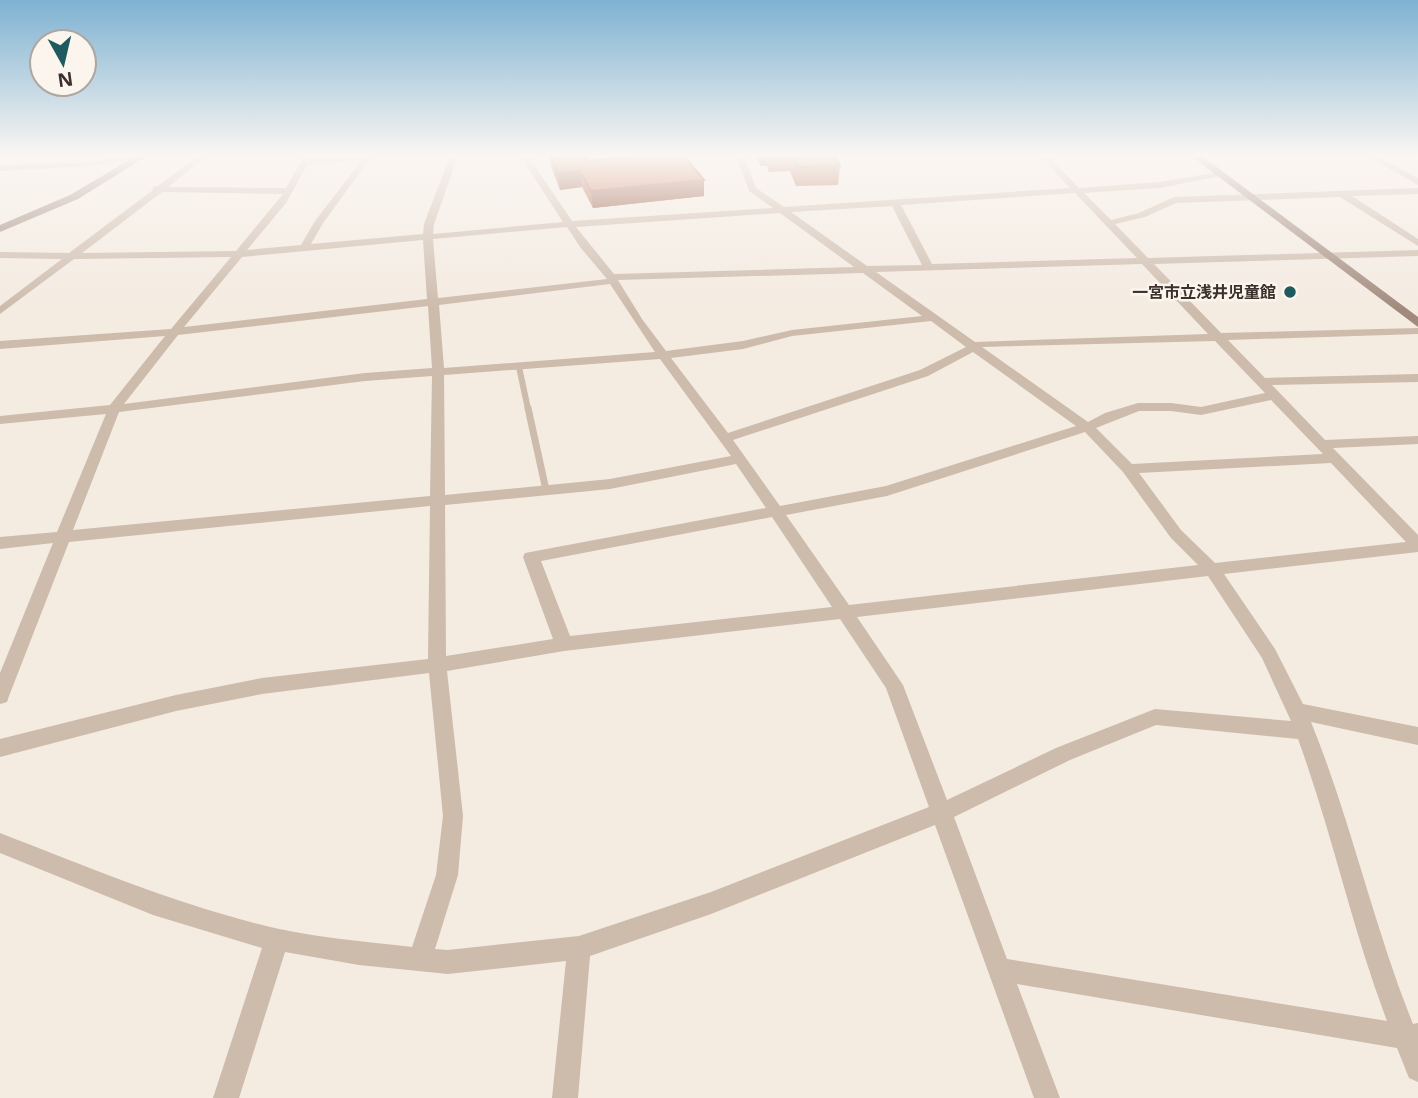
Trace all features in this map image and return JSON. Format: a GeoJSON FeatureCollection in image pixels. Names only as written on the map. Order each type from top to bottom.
{"type":"FeatureCollection","features":[{"type":"Feature","properties":{"kind":"street"},"geometry":{"type":"LineString","coordinates":[[0,229],[50,207]]}},
{"type":"Feature","properties":{"kind":"street"},"geometry":{"type":"LineString","coordinates":[[0,311],[134,207]]}},
{"type":"Feature","properties":{"kind":"street"},"geometry":{"type":"LineString","coordinates":[[0,696],[114,409],[276,207]]}},
{"type":"Feature","properties":{"kind":"street"},"geometry":{"type":"LineString","coordinates":[[305,247],[312,231],[331,207]]}},
{"type":"Feature","properties":{"kind":"street"},"geometry":{"type":"LineString","coordinates":[[420,959],[447,875],[453,816],[437,665],[438,372],[428,236],[435,207]]}},
{"type":"Feature","properties":{"kind":"street"},"geometry":{"type":"LineString","coordinates":[[560,207],[583,244],[612,279],[638,320],[740,459],[894,685],[1047,1098]]}},
{"type":"Feature","properties":{"kind":"street"},"geometry":{"type":"LineString","coordinates":[[777,207],[1088,427],[1128,469],[1175,534],[1212,570],[1269,654],[1301,721],[1330,798],[1385,985],[1412,1037],[1418,1069]]}},
{"type":"Feature","properties":{"kind":"street"},"geometry":{"type":"LineString","coordinates":[[0,255],[238,254],[572,224],[826,207]]}},
{"type":"Feature","properties":{"kind":"street"},"geometry":{"type":"LineString","coordinates":[[897,207],[928,266]]}},
{"type":"Feature","properties":{"kind":"street"},"geometry":{"type":"LineString","coordinates":[[1094,207],[1418,545]]}},
{"type":"Feature","properties":{"kind":"street"},"geometry":{"type":"LineString","coordinates":[[1109,222],[1142,215],[1160,207]]}},
{"type":"Feature","properties":{"kind":"street"},"geometry":{"type":"LineString","coordinates":[[1261,207],[1418,323]]}},
{"type":"Feature","properties":{"kind":"street"},"geometry":{"type":"LineString","coordinates":[[1362,207],[1418,243]]}},
{"type":"Feature","properties":{"kind":"street"},"geometry":{"type":"LineString","coordinates":[[0,357],[6,344],[174,332],[612,279],[860,268],[1418,253]]}},
{"type":"Feature","properties":{"kind":"street"},"geometry":{"type":"LineString","coordinates":[[0,299],[15,299]]}},
{"type":"Feature","properties":{"kind":"street"},"geometry":{"type":"LineString","coordinates":[[0,420],[114,409],[365,377],[666,355],[770,340],[792,333],[931,318]]}},
{"type":"Feature","properties":{"kind":"street"},"geometry":{"type":"LineString","coordinates":[[725,438],[924,373],[981,345],[1418,331]]}},
{"type":"Feature","properties":{"kind":"street"},"geometry":{"type":"LineString","coordinates":[[1262,382],[1418,378]]}},
{"type":"Feature","properties":{"kind":"street"},"geometry":{"type":"LineString","coordinates":[[564,644],[531,557],[887,491],[1088,427],[1138,407],[1201,411],[1275,394]]}},
{"type":"Feature","properties":{"kind":"street"},"geometry":{"type":"LineString","coordinates":[[1324,444],[1418,440]]}},
{"type":"Feature","properties":{"kind":"street"},"geometry":{"type":"LineString","coordinates":[[1128,469],[1337,458]]}},
{"type":"Feature","properties":{"kind":"street"},"geometry":{"type":"LineString","coordinates":[[0,543],[610,484],[740,459]]}},
{"type":"Feature","properties":{"kind":"street"},"geometry":{"type":"LineString","coordinates":[[0,748],[176,703],[262,686],[437,665],[564,644],[847,614],[1418,545]]}},
{"type":"Feature","properties":{"kind":"street"},"geometry":{"type":"LineString","coordinates":[[0,843],[153,904],[277,939],[448,962],[579,948],[711,904],[943,812],[1063,754],[1155,717],[1301,721],[1418,736]]}},
{"type":"Feature","properties":{"kind":"street"},"geometry":{"type":"LineString","coordinates":[[226,1098],[277,939]]}},
{"type":"Feature","properties":{"kind":"street"},"geometry":{"type":"LineString","coordinates":[[565,1098],[579,948]]}},
{"type":"Feature","properties":{"kind":"street"},"geometry":{"type":"LineString","coordinates":[[998,969],[1412,1037]]}},
{"type":"Feature","properties":{"kind":"lane"},"geometry":{"type":"LineString","coordinates":[[519,367],[546,491]]}},
{"type":"Feature","properties":{"kind":"place","name":"一宮市立浅井児童館"},"geometry":{"type":"Point","coordinates":[1290,292]}}]}
